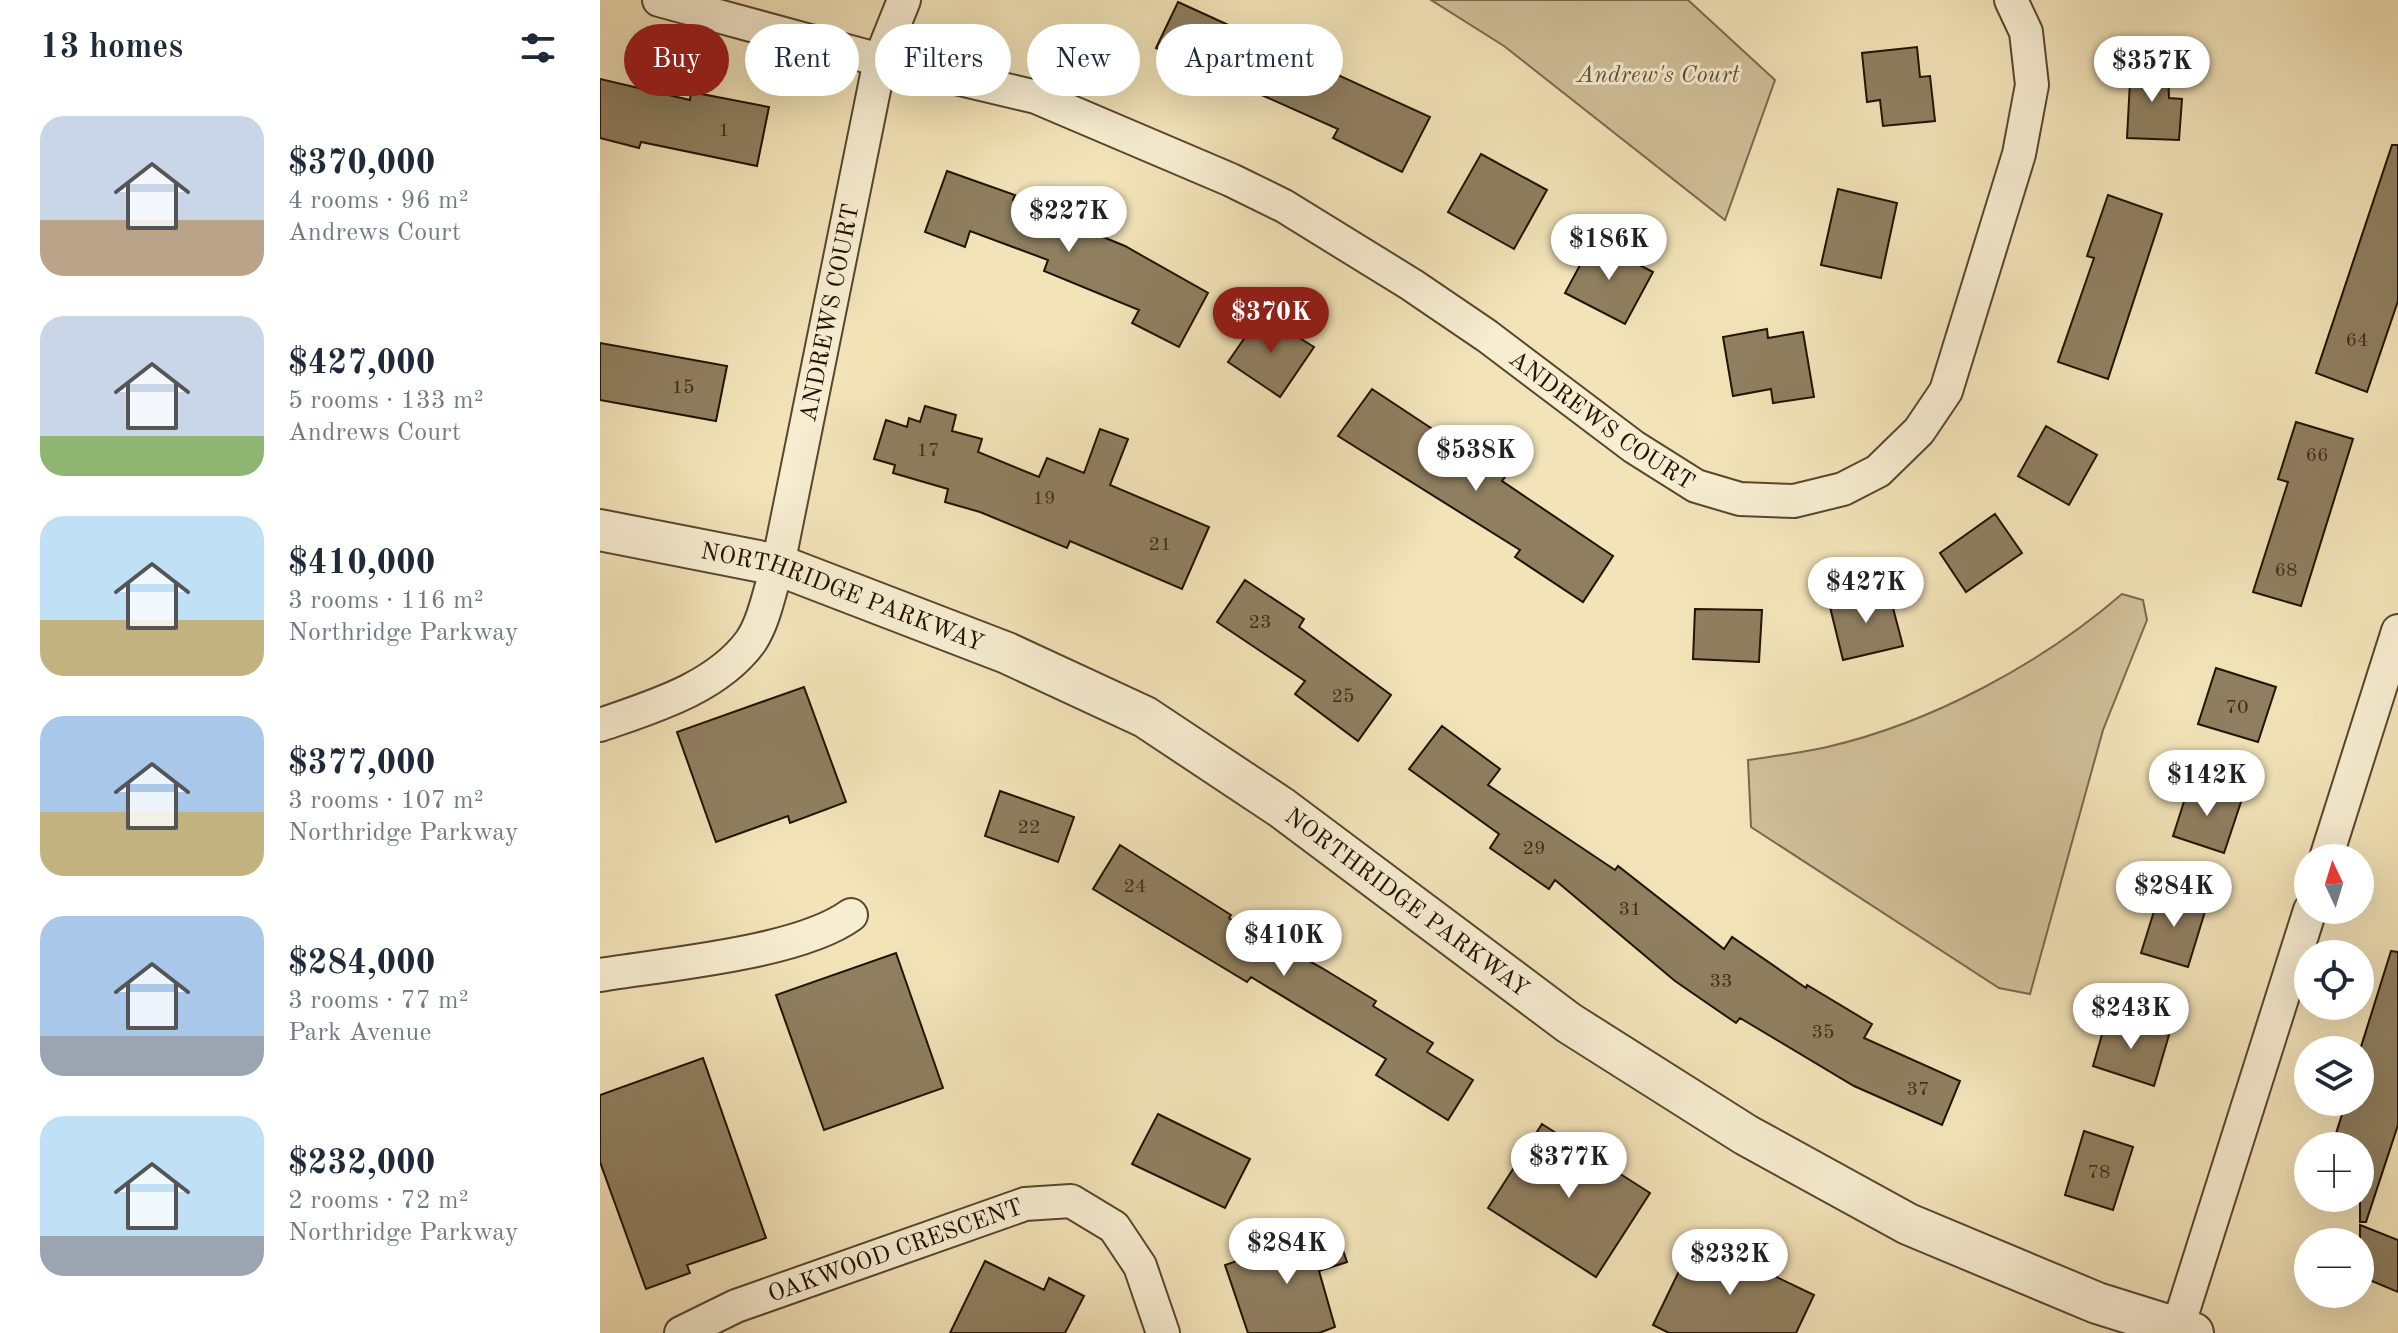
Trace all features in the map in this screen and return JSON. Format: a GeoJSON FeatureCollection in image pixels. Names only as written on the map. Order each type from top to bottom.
{"type":"FeatureCollection","features":[{"type":"Feature","properties":{"kind":"street"},"geometry":{"type":"LineString","coordinates":[[659,0],[875,59]]}},
{"type":"Feature","properties":{"kind":"street","name":"ANDREWS COURT"},"geometry":{"type":"LineString","coordinates":[[894,24],[904,0]]}},
{"type":"Feature","properties":{"kind":"street","name":"ANDREWS COURT"},"geometry":{"type":"LineString","coordinates":[[1011,91],[1036,97],[1231,180],[1284,206],[1412,285],[1487,336],[1634,447],[1696,486],[1740,499],[1794,501],[1843,489],[1878,471],[1919,431],[1946,391],[2019,154],[2032,85],[2026,32],[2011,0]]}},
{"type":"Feature","properties":{"kind":"street","name":"ANDREWS COURT"},"geometry":{"type":"LineString","coordinates":[[600,725],[656,705],[720,672],[751,641],[778,565],[875,85]]}},
{"type":"Feature","properties":{"kind":"street","name":"NORTHRIDGE PARKWAY"},"geometry":{"type":"LineString","coordinates":[[600,530],[778,565],[1007,653],[1145,717],[1282,808],[1569,1023],[1746,1135],[1908,1224],[2097,1303],[2182,1332]]}},
{"type":"Feature","properties":{"kind":"street"},"geometry":{"type":"LineString","coordinates":[[2330,844],[2398,631]]}},
{"type":"Feature","properties":{"kind":"street"},"geometry":{"type":"LineString","coordinates":[[600,975],[780,944],[829,931],[851,915]]}},
{"type":"Feature","properties":{"kind":"street"},"geometry":{"type":"LineString","coordinates":[[2182,1332],[2306,924]]}},
{"type":"Feature","properties":{"kind":"street","name":"OAKWOOD CRESCENT"},"geometry":{"type":"LineString","coordinates":[[681,1333],[741,1320],[1025,1204],[1071,1201],[1114,1227],[1140,1266],[1163,1333]]}},
{"type":"Feature","properties":{"kind":"green space","name":"Andrew's Court"},"geometry":{"type":"Polygon","coordinates":[[[1431,0],[1688,0],[1775,80],[1725,220],[1504,46],[1431,0]]]}},
{"type":"Feature","properties":{"kind":"green space"},"geometry":{"type":"Polygon","coordinates":[[[2122,594],[2143,600],[2147,620],[2103,730],[2030,994],[1999,988],[1751,827],[1748,760],[1817,749],[1866,736],[1945,706],[2020,667],[2090,620],[2122,594]]]}},
{"type":"Feature","properties":{"kind":"building"},"geometry":{"type":"Polygon","coordinates":[[[1178,2],[1226,24],[1167,24],[1178,2]]]}},
{"type":"Feature","properties":{"kind":"building"},"geometry":{"type":"Polygon","coordinates":[[[1917,47],[1920,77],[1930,76],[1935,121],[1883,126],[1880,100],[1867,102],[1862,53],[1917,47]]]}},
{"type":"Feature","properties":{"kind":"building"},"geometry":{"type":"Polygon","coordinates":[[[2131,62],[2168,65],[2169,98],[2182,99],[2179,140],[2127,138],[2131,62]]]}},
{"type":"Feature","properties":{"kind":"building"},"geometry":{"type":"Polygon","coordinates":[[[1343,77],[1430,117],[1402,172],[1333,138],[1338,129],[1264,96],[1343,96],[1343,77]]]}},
{"type":"Feature","properties":{"kind":"building"},"geometry":{"type":"Polygon","coordinates":[[[600,79],[624,85],[624,96],[673,96],[690,100],[690,96],[712,96],[769,107],[757,166],[641,142],[639,148],[600,138],[600,79]]]}},
{"type":"Feature","properties":{"kind":"building"},"geometry":{"type":"Polygon","coordinates":[[[2392,145],[2398,145],[2398,301],[2367,392],[2316,373],[2392,145]]]}},
{"type":"Feature","properties":{"kind":"building"},"geometry":{"type":"Polygon","coordinates":[[[1481,154],[1547,190],[1514,249],[1448,212],[1481,154]]]}},
{"type":"Feature","properties":{"kind":"building"},"geometry":{"type":"Polygon","coordinates":[[[947,171],[1015,195],[1013,200],[1125,246],[1208,293],[1179,347],[1132,323],[1139,310],[1044,271],[1048,260],[970,231],[965,247],[925,232],[947,171]]]}},
{"type":"Feature","properties":{"kind":"building"},"geometry":{"type":"Polygon","coordinates":[[[1838,189],[1897,203],[1881,278],[1821,265],[1838,189]]]}},
{"type":"Feature","properties":{"kind":"building"},"geometry":{"type":"Polygon","coordinates":[[[2108,195],[2162,214],[2108,379],[2058,362],[2094,258],[2087,256],[2108,195]]]}},
{"type":"Feature","properties":{"kind":"building"},"geometry":{"type":"Polygon","coordinates":[[[1593,241],[1653,272],[1625,324],[1565,293],[1593,241]]]}},
{"type":"Feature","properties":{"kind":"building"},"geometry":{"type":"Polygon","coordinates":[[[1261,314],[1314,347],[1280,397],[1228,362],[1261,314]]]}},
{"type":"Feature","properties":{"kind":"building"},"geometry":{"type":"Polygon","coordinates":[[[1767,329],[1768,338],[1803,332],[1814,397],[1773,403],[1771,389],[1733,396],[1723,337],[1767,329]]]}},
{"type":"Feature","properties":{"kind":"building"},"geometry":{"type":"Polygon","coordinates":[[[600,343],[727,366],[716,421],[600,400],[600,343]]]}},
{"type":"Feature","properties":{"kind":"building"},"geometry":{"type":"Polygon","coordinates":[[[1372,389],[1505,477],[1502,481],[1613,556],[1583,602],[1515,557],[1520,550],[1338,436],[1372,389]]]}},
{"type":"Feature","properties":{"kind":"building"},"geometry":{"type":"Polygon","coordinates":[[[925,406],[956,415],[952,431],[982,439],[978,452],[1039,477],[1047,458],[1084,473],[1100,429],[1128,439],[1110,485],[1209,527],[1182,589],[1070,541],[1067,548],[980,512],[945,502],[948,489],[893,473],[895,465],[874,459],[886,420],[907,427],[909,418],[920,422],[925,406]]]}},
{"type":"Feature","properties":{"kind":"building"},"geometry":{"type":"Polygon","coordinates":[[[2296,422],[2353,439],[2301,606],[2253,592],[2288,482],[2278,479],[2296,422]]]}},
{"type":"Feature","properties":{"kind":"building"},"geometry":{"type":"Polygon","coordinates":[[[2046,426],[2097,455],[2069,505],[2018,476],[2046,426]]]}},
{"type":"Feature","properties":{"kind":"building"},"geometry":{"type":"Polygon","coordinates":[[[1995,514],[2022,553],[1966,592],[1940,553],[1995,514]]]}},
{"type":"Feature","properties":{"kind":"building"},"geometry":{"type":"Polygon","coordinates":[[[1245,580],[1304,619],[1299,627],[1391,695],[1358,741],[1295,694],[1305,681],[1217,622],[1245,580]]]}},
{"type":"Feature","properties":{"kind":"building"},"geometry":{"type":"Polygon","coordinates":[[[1888,589],[1903,646],[1843,660],[1829,603],[1888,589]]]}},
{"type":"Feature","properties":{"kind":"building"},"geometry":{"type":"Polygon","coordinates":[[[1695,609],[1762,610],[1759,662],[1693,659],[1695,609]]]}},
{"type":"Feature","properties":{"kind":"building"},"geometry":{"type":"Polygon","coordinates":[[[2216,668],[2276,687],[2258,742],[2198,724],[2216,668]]]}},
{"type":"Feature","properties":{"kind":"building"},"geometry":{"type":"Polygon","coordinates":[[[804,687],[846,802],[790,823],[788,816],[716,842],[677,732],[804,687]]]}},
{"type":"Feature","properties":{"kind":"building"},"geometry":{"type":"Polygon","coordinates":[[[1442,726],[1500,769],[1488,785],[1615,870],[1618,866],[1724,949],[1732,937],[1806,988],[1807,985],[1872,1024],[1864,1038],[1960,1081],[1942,1125],[1854,1086],[1740,1018],[1736,1023],[1675,981],[1555,880],[1549,889],[1490,848],[1499,834],[1409,769],[1442,726]]]}},
{"type":"Feature","properties":{"kind":"building"},"geometry":{"type":"Polygon","coordinates":[[[2190,783],[2242,799],[2224,853],[2173,836],[2190,783]]]}},
{"type":"Feature","properties":{"kind":"building"},"geometry":{"type":"Polygon","coordinates":[[[1000,791],[1074,817],[1058,862],[985,836],[1000,791]]]}},
{"type":"Feature","properties":{"kind":"building"},"geometry":{"type":"Polygon","coordinates":[[[1120,845],[1231,915],[1229,918],[1273,950],[1278,944],[1322,968],[1376,1001],[1373,1006],[1433,1043],[1427,1052],[1473,1080],[1448,1120],[1376,1075],[1386,1059],[1251,977],[1247,982],[1093,889],[1120,845]]]}},
{"type":"Feature","properties":{"kind":"building"},"geometry":{"type":"Polygon","coordinates":[[[2160,892],[2207,905],[2188,967],[2141,953],[2160,892]]]}},
{"type":"Feature","properties":{"kind":"building"},"geometry":{"type":"Polygon","coordinates":[[[2391,951],[2398,952],[2398,1125],[2374,1198],[2374,1132],[2336,1132],[2342,1116],[2374,1116],[2374,1036],[2364,1036],[2369,1020],[2374,1020],[2374,1005],[2391,951]]]}},
{"type":"Feature","properties":{"kind":"building"},"geometry":{"type":"Polygon","coordinates":[[[896,953],[943,1088],[824,1130],[776,995],[896,953]]]}},
{"type":"Feature","properties":{"kind":"building"},"geometry":{"type":"Polygon","coordinates":[[[2107,1017],[2169,1035],[2154,1086],[2093,1066],[2107,1017]]]}},
{"type":"Feature","properties":{"kind":"building"},"geometry":{"type":"Polygon","coordinates":[[[703,1058],[766,1238],[687,1265],[690,1273],[646,1289],[600,1162],[600,1095],[703,1058]]]}},
{"type":"Feature","properties":{"kind":"building"},"geometry":{"type":"Polygon","coordinates":[[[1158,1114],[1250,1159],[1225,1208],[1132,1164],[1158,1114]]]}},
{"type":"Feature","properties":{"kind":"building"},"geometry":{"type":"Polygon","coordinates":[[[1542,1124],[1650,1193],[1596,1277],[1488,1208],[1542,1124]]]}},
{"type":"Feature","properties":{"kind":"building"},"geometry":{"type":"Polygon","coordinates":[[[2084,1131],[2133,1147],[2113,1210],[2065,1195],[2084,1131]]]}},
{"type":"Feature","properties":{"kind":"building"},"geometry":{"type":"Polygon","coordinates":[[[2360,1212],[2369,1212],[2366,1222],[2360,1222],[2360,1212]]]}},
{"type":"Feature","properties":{"kind":"building"},"geometry":{"type":"Polygon","coordinates":[[[1335,1227],[1347,1262],[1319,1271],[1335,1327],[1319,1333],[1248,1333],[1225,1265],[1335,1227]]]}},
{"type":"Feature","properties":{"kind":"building"},"geometry":{"type":"Polygon","coordinates":[[[2374,1231],[2398,1240],[2398,1292],[2374,1282],[2374,1231]]]}},
{"type":"Feature","properties":{"kind":"building"},"geometry":{"type":"Polygon","coordinates":[[[1695,1238],[1814,1295],[1796,1333],[1669,1333],[1653,1325],[1695,1238]]]}},
{"type":"Feature","properties":{"kind":"building"},"geometry":{"type":"Polygon","coordinates":[[[985,1261],[1044,1290],[1049,1278],[1084,1296],[1065,1333],[950,1333],[985,1261]]]}}]}
